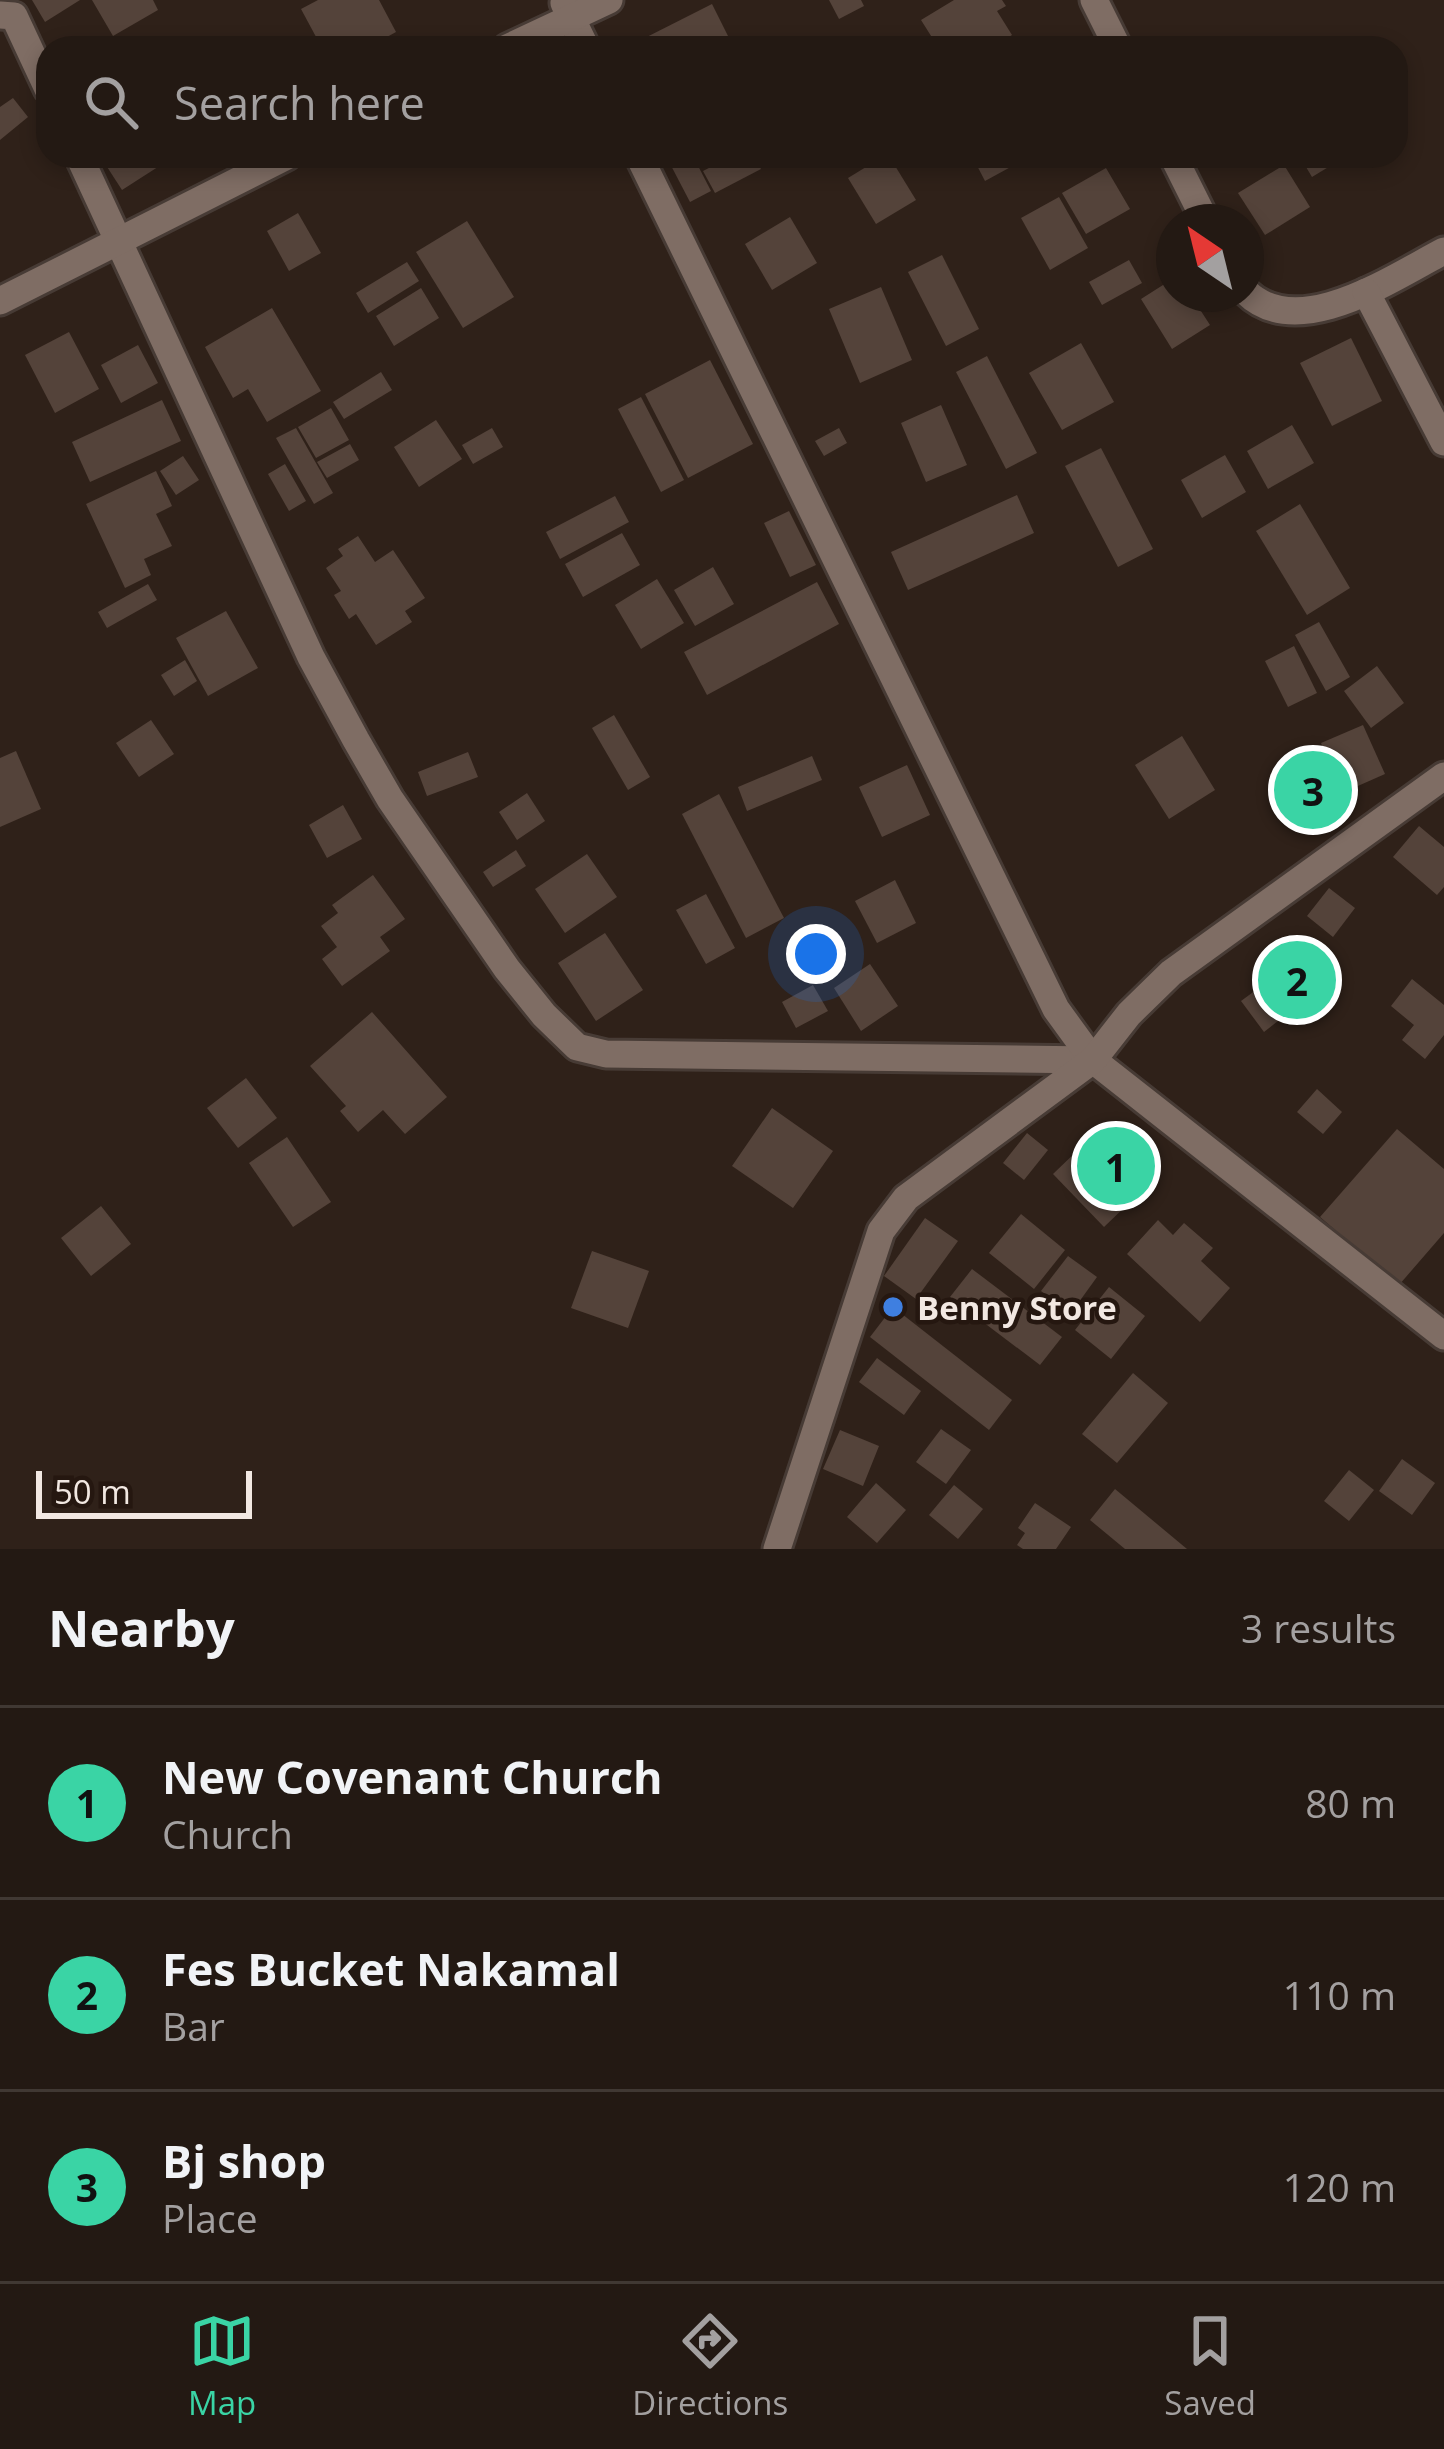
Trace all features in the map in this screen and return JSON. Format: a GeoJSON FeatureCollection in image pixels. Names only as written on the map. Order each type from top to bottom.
{"type":"FeatureCollection","features":[{"type":"Feature","properties":{"kind":"street"},"geometry":{"type":"LineString","coordinates":[[525,36],[567,8],[609,0]]}},
{"type":"Feature","properties":{"kind":"street"},"geometry":{"type":"LineString","coordinates":[[1094,0],[1112,36]]}},
{"type":"Feature","properties":{"kind":"street"},"geometry":{"type":"LineString","coordinates":[[567,8],[580,36]]}},
{"type":"Feature","properties":{"kind":"street"},"geometry":{"type":"LineString","coordinates":[[0,15],[14,16],[36,63]]}},
{"type":"Feature","properties":{"kind":"street"},"geometry":{"type":"LineString","coordinates":[[85,168],[311,657],[356,740],[390,799],[507,970],[577,1047],[606,1054],[1093,1060]]}},
{"type":"Feature","properties":{"kind":"street"},"geometry":{"type":"LineString","coordinates":[[0,301],[263,168]]}},
{"type":"Feature","properties":{"kind":"street"},"geometry":{"type":"LineString","coordinates":[[645,168],[1056,1009],[1093,1060],[1444,1336]]}},
{"type":"Feature","properties":{"kind":"street"},"geometry":{"type":"LineString","coordinates":[[1179,168],[1197,204]]}},
{"type":"Feature","properties":{"kind":"street"},"geometry":{"type":"LineString","coordinates":[[1264,304],[1274,311],[1318,310],[1366,292],[1444,251]]}},
{"type":"Feature","properties":{"kind":"street"},"geometry":{"type":"LineString","coordinates":[[1366,292],[1444,442]]}},
{"type":"Feature","properties":{"kind":"street"},"geometry":{"type":"LineString","coordinates":[[777,1549],[881,1231],[906,1198],[1093,1060],[1129,1014],[1171,973],[1444,776]]}},
{"type":"Feature","properties":{"kind":"building"},"geometry":{"type":"Polygon","coordinates":[[[32,0],[80,0],[45,22],[32,0]]]}},
{"type":"Feature","properties":{"kind":"building"},"geometry":{"type":"Polygon","coordinates":[[[92,0],[153,0],[158,10],[113,36],[92,0]]]}},
{"type":"Feature","properties":{"kind":"building"},"geometry":{"type":"Polygon","coordinates":[[[318,0],[379,0],[396,32],[389,36],[316,36],[301,9],[318,0]]]}},
{"type":"Feature","properties":{"kind":"building"},"geometry":{"type":"Polygon","coordinates":[[[829,0],[861,0],[864,6],[839,19],[829,0]]]}},
{"type":"Feature","properties":{"kind":"building"},"geometry":{"type":"Polygon","coordinates":[[[954,0],[1002,0],[1006,6],[997,11],[1012,35],[931,36],[921,20],[954,0]]]}},
{"type":"Feature","properties":{"kind":"building"},"geometry":{"type":"Polygon","coordinates":[[[712,4],[728,36],[649,36],[712,4]]]}},
{"type":"Feature","properties":{"kind":"building"},"geometry":{"type":"Polygon","coordinates":[[[13,98],[28,117],[0,140],[0,107],[13,98]]]}},
{"type":"Feature","properties":{"kind":"building"},"geometry":{"type":"Polygon","coordinates":[[[108,168],[156,168],[122,190],[108,168]]]}},
{"type":"Feature","properties":{"kind":"building"},"geometry":{"type":"Polygon","coordinates":[[[672,168],[699,168],[711,191],[690,202],[672,168]]]}},
{"type":"Feature","properties":{"kind":"building"},"geometry":{"type":"Polygon","coordinates":[[[709,168],[761,169],[715,193],[703,171],[709,168]]]}},
{"type":"Feature","properties":{"kind":"building"},"geometry":{"type":"Polygon","coordinates":[[[864,168],[896,168],[916,200],[876,224],[848,178],[864,168]]]}},
{"type":"Feature","properties":{"kind":"building"},"geometry":{"type":"Polygon","coordinates":[[[978,168],[1009,168],[985,181],[978,168]]]}},
{"type":"Feature","properties":{"kind":"building"},"geometry":{"type":"Polygon","coordinates":[[[1106,168],[1130,209],[1086,234],[1062,193],[1106,168]]]}},
{"type":"Feature","properties":{"kind":"building"},"geometry":{"type":"Polygon","coordinates":[[[1286,168],[1310,207],[1265,235],[1264,204],[1245,204],[1238,193],[1286,168]]]}},
{"type":"Feature","properties":{"kind":"building"},"geometry":{"type":"Polygon","coordinates":[[[1307,168],[1327,168],[1312,177],[1307,168]]]}},
{"type":"Feature","properties":{"kind":"building"},"geometry":{"type":"Polygon","coordinates":[[[1059,197],[1088,248],[1050,270],[1021,218],[1059,197]]]}},
{"type":"Feature","properties":{"kind":"building"},"geometry":{"type":"Polygon","coordinates":[[[298,213],[321,253],[289,271],[267,231],[298,213]]]}},
{"type":"Feature","properties":{"kind":"building"},"geometry":{"type":"Polygon","coordinates":[[[790,217],[817,263],[772,290],[745,244],[790,217]]]}},
{"type":"Feature","properties":{"kind":"building"},"geometry":{"type":"Polygon","coordinates":[[[467,221],[514,297],[463,328],[416,252],[467,221]]]}},
{"type":"Feature","properties":{"kind":"building"},"geometry":{"type":"Polygon","coordinates":[[[942,255],[979,329],[946,346],[908,272],[942,255]]]}},
{"type":"Feature","properties":{"kind":"building"},"geometry":{"type":"Polygon","coordinates":[[[1129,260],[1142,283],[1102,305],[1089,282],[1129,260]]]}},
{"type":"Feature","properties":{"kind":"building"},"geometry":{"type":"Polygon","coordinates":[[[407,262],[419,281],[368,313],[356,293],[407,262]]]}},
{"type":"Feature","properties":{"kind":"building"},"geometry":{"type":"Polygon","coordinates":[[[881,287],[912,360],[860,383],[829,309],[881,287]]]}},
{"type":"Feature","properties":{"kind":"building"},"geometry":{"type":"Polygon","coordinates":[[[421,288],[439,318],[394,346],[376,316],[421,288]]]}},
{"type":"Feature","properties":{"kind":"building"},"geometry":{"type":"Polygon","coordinates":[[[1156,289],[1156,312],[1202,312],[1210,325],[1172,349],[1141,299],[1156,289]]]}},
{"type":"Feature","properties":{"kind":"building"},"geometry":{"type":"Polygon","coordinates":[[[272,308],[321,391],[267,422],[248,389],[233,398],[205,347],[272,308]]]}},
{"type":"Feature","properties":{"kind":"building"},"geometry":{"type":"Polygon","coordinates":[[[69,332],[99,389],[55,413],[25,355],[69,332]]]}},
{"type":"Feature","properties":{"kind":"building"},"geometry":{"type":"Polygon","coordinates":[[[1351,338],[1382,401],[1332,426],[1300,363],[1351,338]]]}},
{"type":"Feature","properties":{"kind":"building"},"geometry":{"type":"Polygon","coordinates":[[[1081,343],[1114,402],[1062,430],[1029,373],[1081,343]]]}},
{"type":"Feature","properties":{"kind":"building"},"geometry":{"type":"Polygon","coordinates":[[[138,345],[158,383],[121,403],[101,365],[138,345]]]}},
{"type":"Feature","properties":{"kind":"building"},"geometry":{"type":"Polygon","coordinates":[[[987,356],[1037,453],[1006,469],[956,372],[987,356]]]}},
{"type":"Feature","properties":{"kind":"building"},"geometry":{"type":"Polygon","coordinates":[[[710,360],[753,444],[688,478],[645,394],[710,360]]]}},
{"type":"Feature","properties":{"kind":"building"},"geometry":{"type":"Polygon","coordinates":[[[381,372],[392,390],[344,419],[333,402],[381,372]]]}},
{"type":"Feature","properties":{"kind":"building"},"geometry":{"type":"Polygon","coordinates":[[[641,397],[684,480],[661,492],[618,409],[641,397]]]}},
{"type":"Feature","properties":{"kind":"building"},"geometry":{"type":"Polygon","coordinates":[[[162,400],[181,441],[90,482],[72,442],[162,400]]]}},
{"type":"Feature","properties":{"kind":"building"},"geometry":{"type":"Polygon","coordinates":[[[941,405],[967,465],[926,482],[901,423],[941,405]]]}},
{"type":"Feature","properties":{"kind":"building"},"geometry":{"type":"Polygon","coordinates":[[[331,408],[349,440],[316,458],[298,427],[331,408]]]}},
{"type":"Feature","properties":{"kind":"building"},"geometry":{"type":"Polygon","coordinates":[[[436,420],[462,459],[419,487],[394,447],[436,420]]]}},
{"type":"Feature","properties":{"kind":"building"},"geometry":{"type":"Polygon","coordinates":[[[1292,425],[1314,463],[1268,489],[1247,451],[1292,425]]]}},
{"type":"Feature","properties":{"kind":"building"},"geometry":{"type":"Polygon","coordinates":[[[296,428],[333,493],[314,504],[276,438],[296,428]]]}},
{"type":"Feature","properties":{"kind":"building"},"geometry":{"type":"Polygon","coordinates":[[[492,428],[503,447],[473,464],[462,445],[492,428]]]}},
{"type":"Feature","properties":{"kind":"building"},"geometry":{"type":"Polygon","coordinates":[[[839,428],[847,443],[824,456],[815,441],[839,428]]]}},
{"type":"Feature","properties":{"kind":"building"},"geometry":{"type":"Polygon","coordinates":[[[350,444],[359,460],[327,478],[317,462],[350,444]]]}},
{"type":"Feature","properties":{"kind":"building"},"geometry":{"type":"Polygon","coordinates":[[[1101,448],[1153,549],[1118,567],[1065,466],[1101,448]]]}},
{"type":"Feature","properties":{"kind":"building"},"geometry":{"type":"Polygon","coordinates":[[[1225,455],[1246,492],[1202,518],[1181,480],[1225,455]]]}},
{"type":"Feature","properties":{"kind":"building"},"geometry":{"type":"Polygon","coordinates":[[[183,456],[199,480],[176,495],[160,471],[183,456]]]}},
{"type":"Feature","properties":{"kind":"building"},"geometry":{"type":"Polygon","coordinates":[[[285,464],[306,501],[289,511],[268,474],[285,464]]]}},
{"type":"Feature","properties":{"kind":"building"},"geometry":{"type":"Polygon","coordinates":[[[156,471],[172,506],[156,514],[172,546],[144,559],[151,575],[125,588],[86,504],[156,471]]]}},
{"type":"Feature","properties":{"kind":"building"},"geometry":{"type":"Polygon","coordinates":[[[1017,495],[1034,533],[908,590],[891,552],[1017,495]]]}},
{"type":"Feature","properties":{"kind":"building"},"geometry":{"type":"Polygon","coordinates":[[[615,496],[629,522],[560,559],[546,532],[615,496]]]}},
{"type":"Feature","properties":{"kind":"building"},"geometry":{"type":"Polygon","coordinates":[[[1300,504],[1350,588],[1307,615],[1256,531],[1300,504]]]}},
{"type":"Feature","properties":{"kind":"building"},"geometry":{"type":"Polygon","coordinates":[[[789,511],[816,565],[790,577],[764,523],[789,511]]]}},
{"type":"Feature","properties":{"kind":"building"},"geometry":{"type":"Polygon","coordinates":[[[622,533],[640,565],[583,597],[565,564],[622,533]]]}},
{"type":"Feature","properties":{"kind":"building"},"geometry":{"type":"Polygon","coordinates":[[[358,536],[375,562],[393,550],[425,598],[405,611],[412,622],[376,645],[356,614],[349,619],[334,595],[341,591],[326,568],[343,556],[338,549],[358,536]]]}},
{"type":"Feature","properties":{"kind":"building"},"geometry":{"type":"Polygon","coordinates":[[[713,567],[734,604],[695,626],[674,590],[713,567]]]}},
{"type":"Feature","properties":{"kind":"building"},"geometry":{"type":"Polygon","coordinates":[[[657,579],[684,623],[641,649],[615,605],[657,579]]]}},
{"type":"Feature","properties":{"kind":"building"},"geometry":{"type":"Polygon","coordinates":[[[817,582],[839,624],[707,695],[684,652],[817,582]]]}},
{"type":"Feature","properties":{"kind":"building"},"geometry":{"type":"Polygon","coordinates":[[[148,584],[157,600],[107,628],[98,612],[148,584]]]}},
{"type":"Feature","properties":{"kind":"building"},"geometry":{"type":"Polygon","coordinates":[[[226,611],[258,668],[208,696],[176,638],[226,611]]]}},
{"type":"Feature","properties":{"kind":"building"},"geometry":{"type":"Polygon","coordinates":[[[1319,622],[1350,677],[1326,691],[1295,635],[1319,622]]]}},
{"type":"Feature","properties":{"kind":"building"},"geometry":{"type":"Polygon","coordinates":[[[1294,646],[1317,693],[1288,707],[1265,661],[1294,646]]]}},
{"type":"Feature","properties":{"kind":"building"},"geometry":{"type":"Polygon","coordinates":[[[185,660],[197,681],[174,696],[161,675],[185,660]]]}},
{"type":"Feature","properties":{"kind":"building"},"geometry":{"type":"Polygon","coordinates":[[[1377,666],[1404,703],[1371,728],[1344,691],[1377,666]]]}},
{"type":"Feature","properties":{"kind":"building"},"geometry":{"type":"Polygon","coordinates":[[[614,715],[650,777],[628,790],[592,728],[614,715]]]}},
{"type":"Feature","properties":{"kind":"building"},"geometry":{"type":"Polygon","coordinates":[[[151,720],[174,754],[139,777],[116,743],[151,720]]]}},
{"type":"Feature","properties":{"kind":"building"},"geometry":{"type":"Polygon","coordinates":[[[1363,725],[1385,774],[1342,793],[1321,743],[1363,725]]]}},
{"type":"Feature","properties":{"kind":"building"},"geometry":{"type":"Polygon","coordinates":[[[1182,736],[1215,790],[1169,819],[1135,765],[1182,736]]]}},
{"type":"Feature","properties":{"kind":"building"},"geometry":{"type":"Polygon","coordinates":[[[16,751],[41,809],[0,827],[0,758],[16,751]]]}},
{"type":"Feature","properties":{"kind":"building"},"geometry":{"type":"Polygon","coordinates":[[[468,752],[478,777],[427,796],[418,772],[468,752]]]}},
{"type":"Feature","properties":{"kind":"building"},"geometry":{"type":"Polygon","coordinates":[[[1321,752],[1346,808],[1304,827],[1279,772],[1321,752]]]}},
{"type":"Feature","properties":{"kind":"building"},"geometry":{"type":"Polygon","coordinates":[[[812,756],[822,780],[747,811],[738,787],[812,756]]]}},
{"type":"Feature","properties":{"kind":"building"},"geometry":{"type":"Polygon","coordinates":[[[907,765],[930,815],[882,837],[859,787],[907,765]]]}},
{"type":"Feature","properties":{"kind":"building"},"geometry":{"type":"Polygon","coordinates":[[[527,793],[545,821],[517,840],[499,812],[527,793]]]}},
{"type":"Feature","properties":{"kind":"building"},"geometry":{"type":"Polygon","coordinates":[[[719,794],[784,918],[746,938],[682,814],[719,794]]]}},
{"type":"Feature","properties":{"kind":"building"},"geometry":{"type":"Polygon","coordinates":[[[343,805],[362,839],[327,858],[309,825],[343,805]]]}},
{"type":"Feature","properties":{"kind":"building"},"geometry":{"type":"Polygon","coordinates":[[[1419,826],[1444,847],[1444,887],[1437,895],[1393,857],[1419,826]]]}},
{"type":"Feature","properties":{"kind":"building"},"geometry":{"type":"Polygon","coordinates":[[[516,850],[526,866],[493,887],[483,872],[516,850]]]}},
{"type":"Feature","properties":{"kind":"building"},"geometry":{"type":"Polygon","coordinates":[[[587,854],[617,897],[565,933],[535,889],[587,854]]]}},
{"type":"Feature","properties":{"kind":"building"},"geometry":{"type":"Polygon","coordinates":[[[373,875],[405,919],[380,937],[390,951],[342,986],[322,959],[337,947],[321,926],[338,913],[332,905],[373,875]]]}},
{"type":"Feature","properties":{"kind":"building"},"geometry":{"type":"Polygon","coordinates":[[[895,880],[916,923],[877,943],[855,901],[895,880]]]}},
{"type":"Feature","properties":{"kind":"building"},"geometry":{"type":"Polygon","coordinates":[[[1329,888],[1355,908],[1333,937],[1307,916],[1329,888]]]}},
{"type":"Feature","properties":{"kind":"building"},"geometry":{"type":"Polygon","coordinates":[[[706,894],[735,948],[706,964],[676,910],[706,894]]]}},
{"type":"Feature","properties":{"kind":"building"},"geometry":{"type":"Polygon","coordinates":[[[605,933],[643,990],[596,1021],[558,963],[605,933]]]}},
{"type":"Feature","properties":{"kind":"building"},"geometry":{"type":"Polygon","coordinates":[[[870,964],[898,1006],[861,1031],[834,988],[870,964]]]}},
{"type":"Feature","properties":{"kind":"building"},"geometry":{"type":"Polygon","coordinates":[[[1412,979],[1444,1005],[1444,1035],[1425,1059],[1402,1040],[1414,1025],[1391,1006],[1412,979]]]}},
{"type":"Feature","properties":{"kind":"building"},"geometry":{"type":"Polygon","coordinates":[[[813,985],[828,1011],[796,1028],[782,1002],[813,985]]]}},
{"type":"Feature","properties":{"kind":"building"},"geometry":{"type":"Polygon","coordinates":[[[1260,987],[1283,1017],[1264,1032],[1241,1001],[1260,987]]]}},
{"type":"Feature","properties":{"kind":"building"},"geometry":{"type":"Polygon","coordinates":[[[372,1012],[447,1097],[405,1134],[383,1110],[358,1132],[340,1111],[346,1106],[310,1066],[372,1012]]]}},
{"type":"Feature","properties":{"kind":"building"},"geometry":{"type":"Polygon","coordinates":[[[246,1078],[277,1118],[238,1148],[207,1108],[246,1078]]]}},
{"type":"Feature","properties":{"kind":"building"},"geometry":{"type":"Polygon","coordinates":[[[1317,1089],[1342,1112],[1323,1134],[1297,1112],[1317,1089]]]}},
{"type":"Feature","properties":{"kind":"building"},"geometry":{"type":"Polygon","coordinates":[[[772,1108],[833,1151],[793,1208],[732,1166],[772,1108]]]}},
{"type":"Feature","properties":{"kind":"building"},"geometry":{"type":"Polygon","coordinates":[[[1104,1125],[1155,1178],[1104,1227],[1053,1174],[1104,1125]]]}},
{"type":"Feature","properties":{"kind":"building"},"geometry":{"type":"Polygon","coordinates":[[[1397,1129],[1444,1169],[1444,1233],[1399,1285],[1320,1217],[1397,1129]]]}},
{"type":"Feature","properties":{"kind":"building"},"geometry":{"type":"Polygon","coordinates":[[[1027,1133],[1048,1150],[1024,1180],[1003,1163],[1027,1133]]]}},
{"type":"Feature","properties":{"kind":"building"},"geometry":{"type":"Polygon","coordinates":[[[287,1137],[331,1202],[293,1227],[249,1163],[287,1137]]]}},
{"type":"Feature","properties":{"kind":"building"},"geometry":{"type":"Polygon","coordinates":[[[101,1206],[131,1244],[91,1276],[61,1238],[101,1206]]]}},
{"type":"Feature","properties":{"kind":"building"},"geometry":{"type":"Polygon","coordinates":[[[1021,1214],[1065,1250],[1034,1289],[989,1253],[1021,1214]]]}},
{"type":"Feature","properties":{"kind":"building"},"geometry":{"type":"Polygon","coordinates":[[[925,1218],[958,1241],[916,1299],[884,1276],[925,1218]]]}},
{"type":"Feature","properties":{"kind":"building"},"geometry":{"type":"Polygon","coordinates":[[[1158,1220],[1173,1235],[1184,1223],[1213,1248],[1201,1261],[1230,1288],[1200,1322],[1127,1254],[1158,1220]]]}},
{"type":"Feature","properties":{"kind":"building"},"geometry":{"type":"Polygon","coordinates":[[[592,1251],[649,1271],[628,1328],[571,1308],[592,1251]]]}},
{"type":"Feature","properties":{"kind":"building"},"geometry":{"type":"Polygon","coordinates":[[[1068,1256],[1097,1277],[1071,1313],[1041,1291],[1068,1256]]]}},
{"type":"Feature","properties":{"kind":"building"},"geometry":{"type":"Polygon","coordinates":[[[972,1269],[1062,1337],[1040,1365],[950,1297],[972,1269]]]}},
{"type":"Feature","properties":{"kind":"building"},"geometry":{"type":"Polygon","coordinates":[[[1109,1287],[1145,1316],[1111,1359],[1075,1330],[1109,1287]]]}},
{"type":"Feature","properties":{"kind":"building"},"geometry":{"type":"Polygon","coordinates":[[[893,1307],[1012,1400],[989,1430],[870,1337],[893,1307]]]}},
{"type":"Feature","properties":{"kind":"building"},"geometry":{"type":"Polygon","coordinates":[[[877,1358],[921,1391],[904,1415],[859,1382],[877,1358]]]}},
{"type":"Feature","properties":{"kind":"building"},"geometry":{"type":"Polygon","coordinates":[[[1133,1373],[1168,1403],[1117,1463],[1082,1434],[1133,1373]]]}},
{"type":"Feature","properties":{"kind":"building"},"geometry":{"type":"Polygon","coordinates":[[[941,1429],[971,1450],[946,1484],[916,1462],[941,1429]]]}},
{"type":"Feature","properties":{"kind":"building"},"geometry":{"type":"Polygon","coordinates":[[[840,1430],[879,1446],[863,1486],[823,1469],[840,1430]]]}},
{"type":"Feature","properties":{"kind":"building"},"geometry":{"type":"Polygon","coordinates":[[[1402,1459],[1435,1483],[1412,1515],[1379,1491],[1402,1459]]]}},
{"type":"Feature","properties":{"kind":"building"},"geometry":{"type":"Polygon","coordinates":[[[1349,1470],[1374,1490],[1349,1521],[1324,1501],[1349,1470]]]}},
{"type":"Feature","properties":{"kind":"building"},"geometry":{"type":"Polygon","coordinates":[[[876,1483],[906,1510],[877,1543],[847,1517],[876,1483]]]}},
{"type":"Feature","properties":{"kind":"building"},"geometry":{"type":"Polygon","coordinates":[[[954,1485],[983,1509],[958,1539],[929,1515],[954,1485]]]}},
{"type":"Feature","properties":{"kind":"building"},"geometry":{"type":"Polygon","coordinates":[[[1115,1489],[1187,1549],[1125,1549],[1090,1520],[1115,1489]]]}},
{"type":"Feature","properties":{"kind":"building"},"geometry":{"type":"Polygon","coordinates":[[[1035,1503],[1071,1527],[1056,1549],[1017,1545],[1025,1533],[1018,1528],[1035,1503]]]}},
{"type":"Feature","properties":{"kind":"place","name":"Bj shop"},"geometry":{"type":"Point","coordinates":[1313,790]}},
{"type":"Feature","properties":{"kind":"place","name":"Fes Bucket Nakamal"},"geometry":{"type":"Point","coordinates":[1297,980]}},
{"type":"Feature","properties":{"kind":"place","name":"New Covenant Church"},"geometry":{"type":"Point","coordinates":[1116,1166]}},
{"type":"Feature","properties":{"kind":"place","name":"Benny Store"},"geometry":{"type":"Point","coordinates":[893,1307]}}]}
